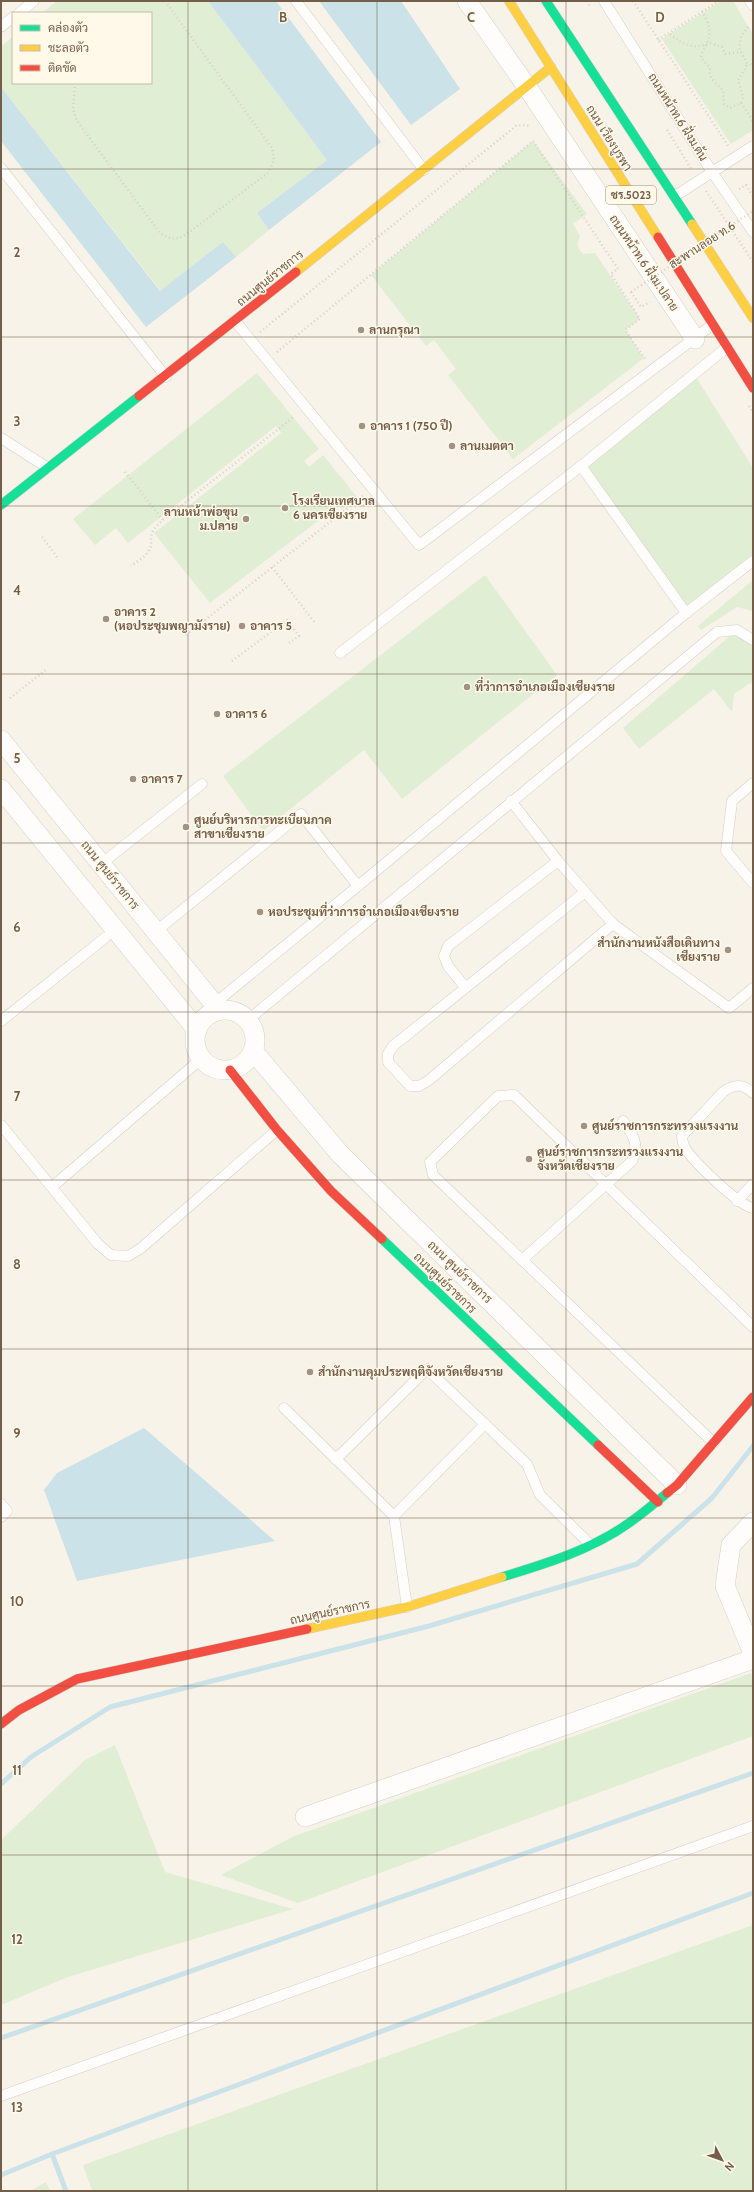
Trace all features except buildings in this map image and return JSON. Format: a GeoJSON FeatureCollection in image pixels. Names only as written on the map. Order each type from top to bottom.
{"type":"FeatureCollection","features":[{"type":"Feature","properties":{"kind":"street","name":"ถนนหน้าท.6 ฝั่งม.ปลาย"},"geometry":{"type":"LineString","coordinates":[[467,1],[527,87],[695,339]]}},
{"type":"Feature","properties":{"kind":"street","name":"ถนน เวียงบูรพา"},"geometry":{"type":"LineString","coordinates":[[509,1],[726,348],[753,388]]}},
{"type":"Feature","properties":{"kind":"street","name":"ถนน เวียงบูรพา"},"geometry":{"type":"LineString","coordinates":[[546,1],[675,196],[753,318]]}},
{"type":"Feature","properties":{"kind":"street","name":"ถนนศูนย์ราชการ"},"geometry":{"type":"LineString","coordinates":[[1,505],[166,376],[551,67]]}},
{"type":"Feature","properties":{"kind":"street","name":"ถนน ศูนย์ราชการ"},"geometry":{"type":"LineString","coordinates":[[1,740],[216,1007]]}},
{"type":"Feature","properties":{"kind":"street"},"geometry":{"type":"LineString","coordinates":[[1,789],[196,1030]]}},
{"type":"Feature","properties":{"kind":"street"},"geometry":{"type":"LineString","coordinates":[[216,1007],[235,1012],[248,1020],[255,1035],[253,1051],[247,1060],[239,1067],[230,1070],[219,1070],[201,1060],[196,1050],[194,1040],[196,1030],[202,1021],[216,1007]]}},
{"type":"Feature","properties":{"kind":"street","name":"ถนน ศูนย์ราชการ"},"geometry":{"type":"LineString","coordinates":[[253,1051],[340,1154],[677,1485]]}},
{"type":"Feature","properties":{"kind":"street","name":"ถนนศูนย์ราชการ"},"geometry":{"type":"LineString","coordinates":[[230,1070],[278,1130],[330,1191],[658,1502]]}},
{"type":"Feature","properties":{"kind":"street","name":"ถนนศูนย์ราชการ"},"geometry":{"type":"LineString","coordinates":[[1,1724],[19,1710],[77,1680],[407,1607],[548,1563],[591,1545],[628,1524],[658,1502],[677,1485],[753,1397]]}},
{"type":"Feature","properties":{"kind":"street"},"geometry":{"type":"LineString","coordinates":[[753,1522],[731,1545],[725,1586],[753,1653]]}},
{"type":"Feature","properties":{"kind":"street"},"geometry":{"type":"LineString","coordinates":[[305,1817],[753,1659]]}},
{"type":"Feature","properties":{"kind":"lane"},"geometry":{"type":"LineString","coordinates":[[20,12],[34,1]]}},
{"type":"Feature","properties":{"kind":"lane"},"geometry":{"type":"LineString","coordinates":[[296,1],[424,170]]}},
{"type":"Feature","properties":{"kind":"lane","name":"ถนนหน้าท.6 ฝั่งม.ต้น"},"geometry":{"type":"LineString","coordinates":[[604,1],[712,172],[753,232]]}},
{"type":"Feature","properties":{"kind":"lane"},"geometry":{"type":"LineString","coordinates":[[750,1],[753,6]]}},
{"type":"Feature","properties":{"kind":"lane"},"geometry":{"type":"LineString","coordinates":[[1,26],[12,18]]}},
{"type":"Feature","properties":{"kind":"lane"},"geometry":{"type":"LineString","coordinates":[[675,196],[753,146]]}},
{"type":"Feature","properties":{"kind":"lane"},"geometry":{"type":"LineString","coordinates":[[1,168],[166,376]]}},
{"type":"Feature","properties":{"kind":"lane"},"geometry":{"type":"LineString","coordinates":[[235,321],[419,545],[712,325]]}},
{"type":"Feature","properties":{"kind":"lane"},"geometry":{"type":"LineString","coordinates":[[340,653],[581,466],[726,348]]}},
{"type":"Feature","properties":{"kind":"lane"},"geometry":{"type":"LineString","coordinates":[[1,438],[48,468]]}},
{"type":"Feature","properties":{"kind":"lane"},"geometry":{"type":"LineString","coordinates":[[581,466],[686,613]]}},
{"type":"Feature","properties":{"kind":"lane"},"geometry":{"type":"LineString","coordinates":[[216,1007],[358,886],[686,613],[753,561]]}},
{"type":"Feature","properties":{"kind":"lane"},"geometry":{"type":"LineString","coordinates":[[248,1020],[717,632],[737,630],[753,640]]}},
{"type":"Feature","properties":{"kind":"lane"},"geometry":{"type":"LineString","coordinates":[[101,864],[202,784]]}},
{"type":"Feature","properties":{"kind":"lane"},"geometry":{"type":"LineString","coordinates":[[753,784],[732,801],[726,851],[753,883]]}},
{"type":"Feature","properties":{"kind":"lane"},"geometry":{"type":"LineString","coordinates":[[511,801],[558,861],[613,924],[729,1008],[753,988]]}},
{"type":"Feature","properties":{"kind":"lane"},"geometry":{"type":"LineString","coordinates":[[155,932],[301,814],[358,886]]}},
{"type":"Feature","properties":{"kind":"lane"},"geometry":{"type":"LineString","coordinates":[[466,987],[448,966],[444,956],[448,946],[558,861]]}},
{"type":"Feature","properties":{"kind":"lane"},"geometry":{"type":"LineString","coordinates":[[585,892],[393,1046],[388,1054],[388,1062],[410,1086],[419,1086],[428,1082],[613,924]]}},
{"type":"Feature","properties":{"kind":"lane"},"geometry":{"type":"LineString","coordinates":[[1,1021],[106,936]]}},
{"type":"Feature","properties":{"kind":"lane"},"geometry":{"type":"LineString","coordinates":[[52,1186],[201,1060]]}},
{"type":"Feature","properties":{"kind":"lane"},"geometry":{"type":"LineString","coordinates":[[753,1093],[741,1085],[731,1086],[723,1092],[682,1136],[686,1149],[737,1201],[753,1208]]}},
{"type":"Feature","properties":{"kind":"lane"},"geometry":{"type":"LineString","coordinates":[[714,1443],[433,1175],[430,1162],[498,1096],[514,1095],[753,1327]]}},
{"type":"Feature","properties":{"kind":"lane"},"geometry":{"type":"LineString","coordinates":[[522,1260],[632,1161],[636,1153],[637,1145],[634,1136],[623,1121]]}},
{"type":"Feature","properties":{"kind":"lane"},"geometry":{"type":"LineString","coordinates":[[1,1125],[98,1244],[111,1255],[128,1256],[140,1249],[278,1130]]}},
{"type":"Feature","properties":{"kind":"lane"},"geometry":{"type":"LineString","coordinates":[[737,1201],[753,1184]]}},
{"type":"Feature","properties":{"kind":"lane"},"geometry":{"type":"LineString","coordinates":[[336,1459],[427,1369],[527,1464],[540,1495],[591,1545]]}},
{"type":"Feature","properties":{"kind":"lane"},"geometry":{"type":"LineString","coordinates":[[284,1408],[394,1516],[407,1607]]}},
{"type":"Feature","properties":{"kind":"lane"},"geometry":{"type":"LineString","coordinates":[[394,1516],[485,1424]]}},
{"type":"Feature","properties":{"kind":"lane"},"geometry":{"type":"LineString","coordinates":[[1,1504],[7,1511],[1,1517]]}},
{"type":"Feature","properties":{"kind":"lane"},"geometry":{"type":"LineString","coordinates":[[1,2096],[753,1826]]}},
{"type":"Feature","properties":{"kind":"path"},"geometry":{"type":"LineString","coordinates":[[75,84],[73,109],[77,121],[160,233],[168,238],[175,240],[184,236],[269,172],[274,160],[272,148],[165,1]]}},
{"type":"Feature","properties":{"kind":"path"},"geometry":{"type":"LineString","coordinates":[[633,1],[735,157]]}},
{"type":"Feature","properties":{"kind":"path"},"geometry":{"type":"LineString","coordinates":[[658,40],[719,1]]}},
{"type":"Feature","properties":{"kind":"path"},"geometry":{"type":"LineString","coordinates":[[702,12],[709,31],[709,40],[702,51],[702,58],[710,68],[709,73],[712,80],[723,90],[724,104],[730,108],[741,103],[743,97],[738,80],[746,68],[747,63]]}},
{"type":"Feature","properties":{"kind":"path"},"geometry":{"type":"LineString","coordinates":[[748,27],[741,36],[740,52],[747,63],[753,65]]}},
{"type":"Feature","properties":{"kind":"path"},"geometry":{"type":"LineString","coordinates":[[670,34],[694,48],[710,43],[722,47],[725,54],[740,52]]}},
{"type":"Feature","properties":{"kind":"path"},"geometry":{"type":"LineString","coordinates":[[741,103],[753,121]]}},
{"type":"Feature","properties":{"kind":"path"},"geometry":{"type":"LineString","coordinates":[[257,338],[259,332],[285,310],[516,126],[523,125],[537,128]]}},
{"type":"Feature","properties":{"kind":"path"},"geometry":{"type":"LineString","coordinates":[[275,354],[533,141],[618,269],[611,274],[640,319],[625,330],[652,370]]}},
{"type":"Feature","properties":{"kind":"path"},"geometry":{"type":"LineString","coordinates":[[746,185],[753,196]]}},
{"type":"Feature","properties":{"kind":"path","name":"สะพานลอย ท.6"},"geometry":{"type":"LineString","coordinates":[[641,308],[631,292],[753,212]]}},
{"type":"Feature","properties":{"kind":"path"},"geometry":{"type":"LineString","coordinates":[[635,282],[640,289]]}},
{"type":"Feature","properties":{"kind":"path"},"geometry":{"type":"LineString","coordinates":[[644,296],[648,303]]}},
{"type":"Feature","properties":{"kind":"path"},"geometry":{"type":"LineString","coordinates":[[131,566],[149,551],[151,544],[149,536],[153,528],[300,412]]}},
{"type":"Feature","properties":{"kind":"path"},"geometry":{"type":"LineString","coordinates":[[125,472],[163,520]]}},
{"type":"Feature","properties":{"kind":"path"},"geometry":{"type":"LineString","coordinates":[[186,635],[372,488]]}},
{"type":"Feature","properties":{"kind":"path"},"geometry":{"type":"LineString","coordinates":[[42,537],[57,557]]}},
{"type":"Feature","properties":{"kind":"path"},"geometry":{"type":"LineString","coordinates":[[272,568],[315,623]]}},
{"type":"Feature","properties":{"kind":"path"},"geometry":{"type":"LineString","coordinates":[[232,661],[287,620],[299,636],[289,643]]}},
{"type":"Feature","properties":{"kind":"path"},"geometry":{"type":"LineString","coordinates":[[10,698],[47,669]]}},
{"type":"Feature","properties":{"kind":"green space"},"geometry":{"type":"Polygon","coordinates":[[[57,1],[208,1],[327,160],[257,213],[269,230],[236,257],[223,242],[161,291],[1,87],[1,46],[12,38],[12,84],[152,84],[152,12],[43,12],[57,1]]]}},
{"type":"Feature","properties":{"kind":"green space"},"geometry":{"type":"Polygon","coordinates":[[[721,1],[733,1],[753,34],[753,130],[731,144],[662,39],[721,1]]]}},
{"type":"Feature","properties":{"kind":"green space"},"geometry":{"type":"Polygon","coordinates":[[[533,141],[587,214],[573,224],[580,236],[578,247],[583,254],[595,253],[640,319],[625,330],[644,358],[513,459],[448,375],[456,369],[434,340],[426,346],[371,275],[533,141]]]}},
{"type":"Feature","properties":{"kind":"green space"},"geometry":{"type":"Polygon","coordinates":[[[257,373],[319,449],[304,461],[309,467],[323,455],[357,497],[342,509],[339,505],[210,603],[154,533],[281,433],[276,426],[128,543],[116,528],[95,545],[73,519],[257,373]]]}},
{"type":"Feature","properties":{"kind":"green space"},"geometry":{"type":"Polygon","coordinates":[[[694,374],[753,468],[753,561],[686,613],[581,466],[694,374]]]}},
{"type":"Feature","properties":{"kind":"green space"},"geometry":{"type":"Polygon","coordinates":[[[485,575],[557,675],[402,799],[364,750],[263,831],[223,776],[485,575]]]}},
{"type":"Feature","properties":{"kind":"green space"},"geometry":{"type":"Polygon","coordinates":[[[753,580],[753,611],[737,607],[701,630],[698,626],[753,580]]]}},
{"type":"Feature","properties":{"kind":"green space"},"geometry":{"type":"Polygon","coordinates":[[[737,630],[753,640],[753,684],[750,683],[734,694],[732,712],[714,689],[639,749],[623,728],[737,630]]]}},
{"type":"Feature","properties":{"kind":"green space"},"geometry":{"type":"Polygon","coordinates":[[[751,1673],[753,1680],[753,1736],[298,1903],[221,1875],[292,1837],[751,1673]]]}},
{"type":"Feature","properties":{"kind":"green space"},"geometry":{"type":"Polygon","coordinates":[[[115,1745],[165,1872],[293,1909],[68,1977],[1,2005],[1,1840],[85,1760],[115,1745]]]}},
{"type":"Feature","properties":{"kind":"green space"},"geometry":{"type":"Polygon","coordinates":[[[753,1925],[753,2191],[92,2191],[83,2165],[753,1925]]]}},
{"type":"Feature","properties":{"kind":"green space"},"geometry":{"type":"Polygon","coordinates":[[[46,2182],[50,2191],[30,2191],[46,2182]]]}},
{"type":"Feature","properties":{"kind":"water"},"geometry":{"type":"Polygon","coordinates":[[[208,1],[276,1],[381,142],[269,230],[257,213],[327,160],[208,1]]]}},
{"type":"Feature","properties":{"kind":"water"},"geometry":{"type":"Polygon","coordinates":[[[319,1],[401,1],[460,89],[411,125],[319,1]]]}},
{"type":"Feature","properties":{"kind":"water"},"geometry":{"type":"Polygon","coordinates":[[[1,87],[160,291],[223,242],[236,257],[146,327],[1,141],[1,87]]]}},
{"type":"Feature","properties":{"kind":"water"},"geometry":{"type":"Polygon","coordinates":[[[144,1428],[275,1541],[77,1581],[44,1490],[57,1473],[144,1428]]]}},
{"type":"Feature","properties":{"kind":"waterway"},"geometry":{"type":"LineString","coordinates":[[1,1784],[31,1757],[110,1707],[429,1626],[637,1564],[712,1498],[753,1446]]}},
{"type":"Feature","properties":{"kind":"waterway"},"geometry":{"type":"LineString","coordinates":[[1,2038],[753,1773]]}},
{"type":"Feature","properties":{"kind":"waterway"},"geometry":{"type":"LineString","coordinates":[[1,2175],[52,2154],[753,1893]]}},
{"type":"Feature","properties":{"kind":"waterway"},"geometry":{"type":"LineString","coordinates":[[52,2154],[66,2191]]}},
{"type":"Feature","properties":{"kind":"traffic: fast"},"geometry":{"type":"LineString","coordinates":[[546,1],[692,224]]}},
{"type":"Feature","properties":{"kind":"traffic: fast"},"geometry":{"type":"LineString","coordinates":[[1,505],[139,396]]}},
{"type":"Feature","properties":{"kind":"traffic: fast"},"geometry":{"type":"LineString","coordinates":[[382,1239],[598,1445]]}},
{"type":"Feature","properties":{"kind":"traffic: fast"},"geometry":{"type":"LineString","coordinates":[[502,1577],[551,1561],[583,1549],[599,1541],[629,1523],[667,1493]]}},
{"type":"Feature","properties":{"kind":"traffic: slow"},"geometry":{"type":"LineString","coordinates":[[509,1],[658,237]]}},
{"type":"Feature","properties":{"kind":"traffic: slow"},"geometry":{"type":"LineString","coordinates":[[296,272],[551,67]]}},
{"type":"Feature","properties":{"kind":"traffic: slow"},"geometry":{"type":"LineString","coordinates":[[692,224],[753,318]]}},
{"type":"Feature","properties":{"kind":"traffic: slow"},"geometry":{"type":"LineString","coordinates":[[307,1629],[407,1607],[502,1577]]}},
{"type":"Feature","properties":{"kind":"traffic: jam"},"geometry":{"type":"LineString","coordinates":[[658,237],[753,388]]}},
{"type":"Feature","properties":{"kind":"traffic: jam"},"geometry":{"type":"LineString","coordinates":[[139,396],[296,272]]}},
{"type":"Feature","properties":{"kind":"traffic: jam"},"geometry":{"type":"LineString","coordinates":[[230,1070],[277,1130],[331,1191],[382,1239]]}},
{"type":"Feature","properties":{"kind":"traffic: jam"},"geometry":{"type":"LineString","coordinates":[[667,1493],[677,1485],[753,1397]]}},
{"type":"Feature","properties":{"kind":"traffic: jam"},"geometry":{"type":"LineString","coordinates":[[598,1445],[658,1502]]}},
{"type":"Feature","properties":{"kind":"traffic: jam"},"geometry":{"type":"LineString","coordinates":[[1,1724],[19,1710],[77,1679],[307,1629]]}},
{"type":"Feature","properties":{"kind":"place","name":"ลานกรุณา"},"geometry":{"type":"Point","coordinates":[361,330]}},
{"type":"Feature","properties":{"kind":"place","name":"อาคาร 1 (750 ปี)"},"geometry":{"type":"Point","coordinates":[362,426]}},
{"type":"Feature","properties":{"kind":"place","name":"ลานเมตตา"},"geometry":{"type":"Point","coordinates":[452,446]}},
{"type":"Feature","properties":{"kind":"place","name":"โรงเรียนเทศบาล 6 นครเชียงราย"},"geometry":{"type":"Point","coordinates":[285,508]}},
{"type":"Feature","properties":{"kind":"place","name":"ลานหน้าพ่อขุน ม.ปลาย"},"geometry":{"type":"Point","coordinates":[246,519]}},
{"type":"Feature","properties":{"kind":"place","name":"อาคาร 2 (หอประชุมพญามังราย)"},"geometry":{"type":"Point","coordinates":[106,619]}},
{"type":"Feature","properties":{"kind":"place","name":"อาคาร 5"},"geometry":{"type":"Point","coordinates":[242,626]}},
{"type":"Feature","properties":{"kind":"place","name":"ที่ว่าการอำเภอเมืองเชียงราย"},"geometry":{"type":"Point","coordinates":[467,687]}},
{"type":"Feature","properties":{"kind":"place","name":"อาคาร 6"},"geometry":{"type":"Point","coordinates":[217,714]}},
{"type":"Feature","properties":{"kind":"place","name":"อาคาร 7"},"geometry":{"type":"Point","coordinates":[133,779]}},
{"type":"Feature","properties":{"kind":"place","name":"ศูนย์บริหารการทะเบียนภาค สาขาเชียงราย"},"geometry":{"type":"Point","coordinates":[186,827]}},
{"type":"Feature","properties":{"kind":"place","name":"หอประชุมที่ว่าการอำเภอเมืองเชียงราย"},"geometry":{"type":"Point","coordinates":[260,912]}},
{"type":"Feature","properties":{"kind":"place","name":"สำนักงานหนังสือเดินทาง เชียงราย"},"geometry":{"type":"Point","coordinates":[728,950]}},
{"type":"Feature","properties":{"kind":"place","name":"ศูนย์ราชการกระทรวงแรงงาน"},"geometry":{"type":"Point","coordinates":[584,1126]}},
{"type":"Feature","properties":{"kind":"place","name":"ศูนย์ราชการกระทรวงแรงงาน จังหวัดเชียงราย"},"geometry":{"type":"Point","coordinates":[529,1159]}},
{"type":"Feature","properties":{"kind":"place","name":"สำนักงานคุมประพฤติจังหวัดเชียงราย"},"geometry":{"type":"Point","coordinates":[310,1372]}}]}
